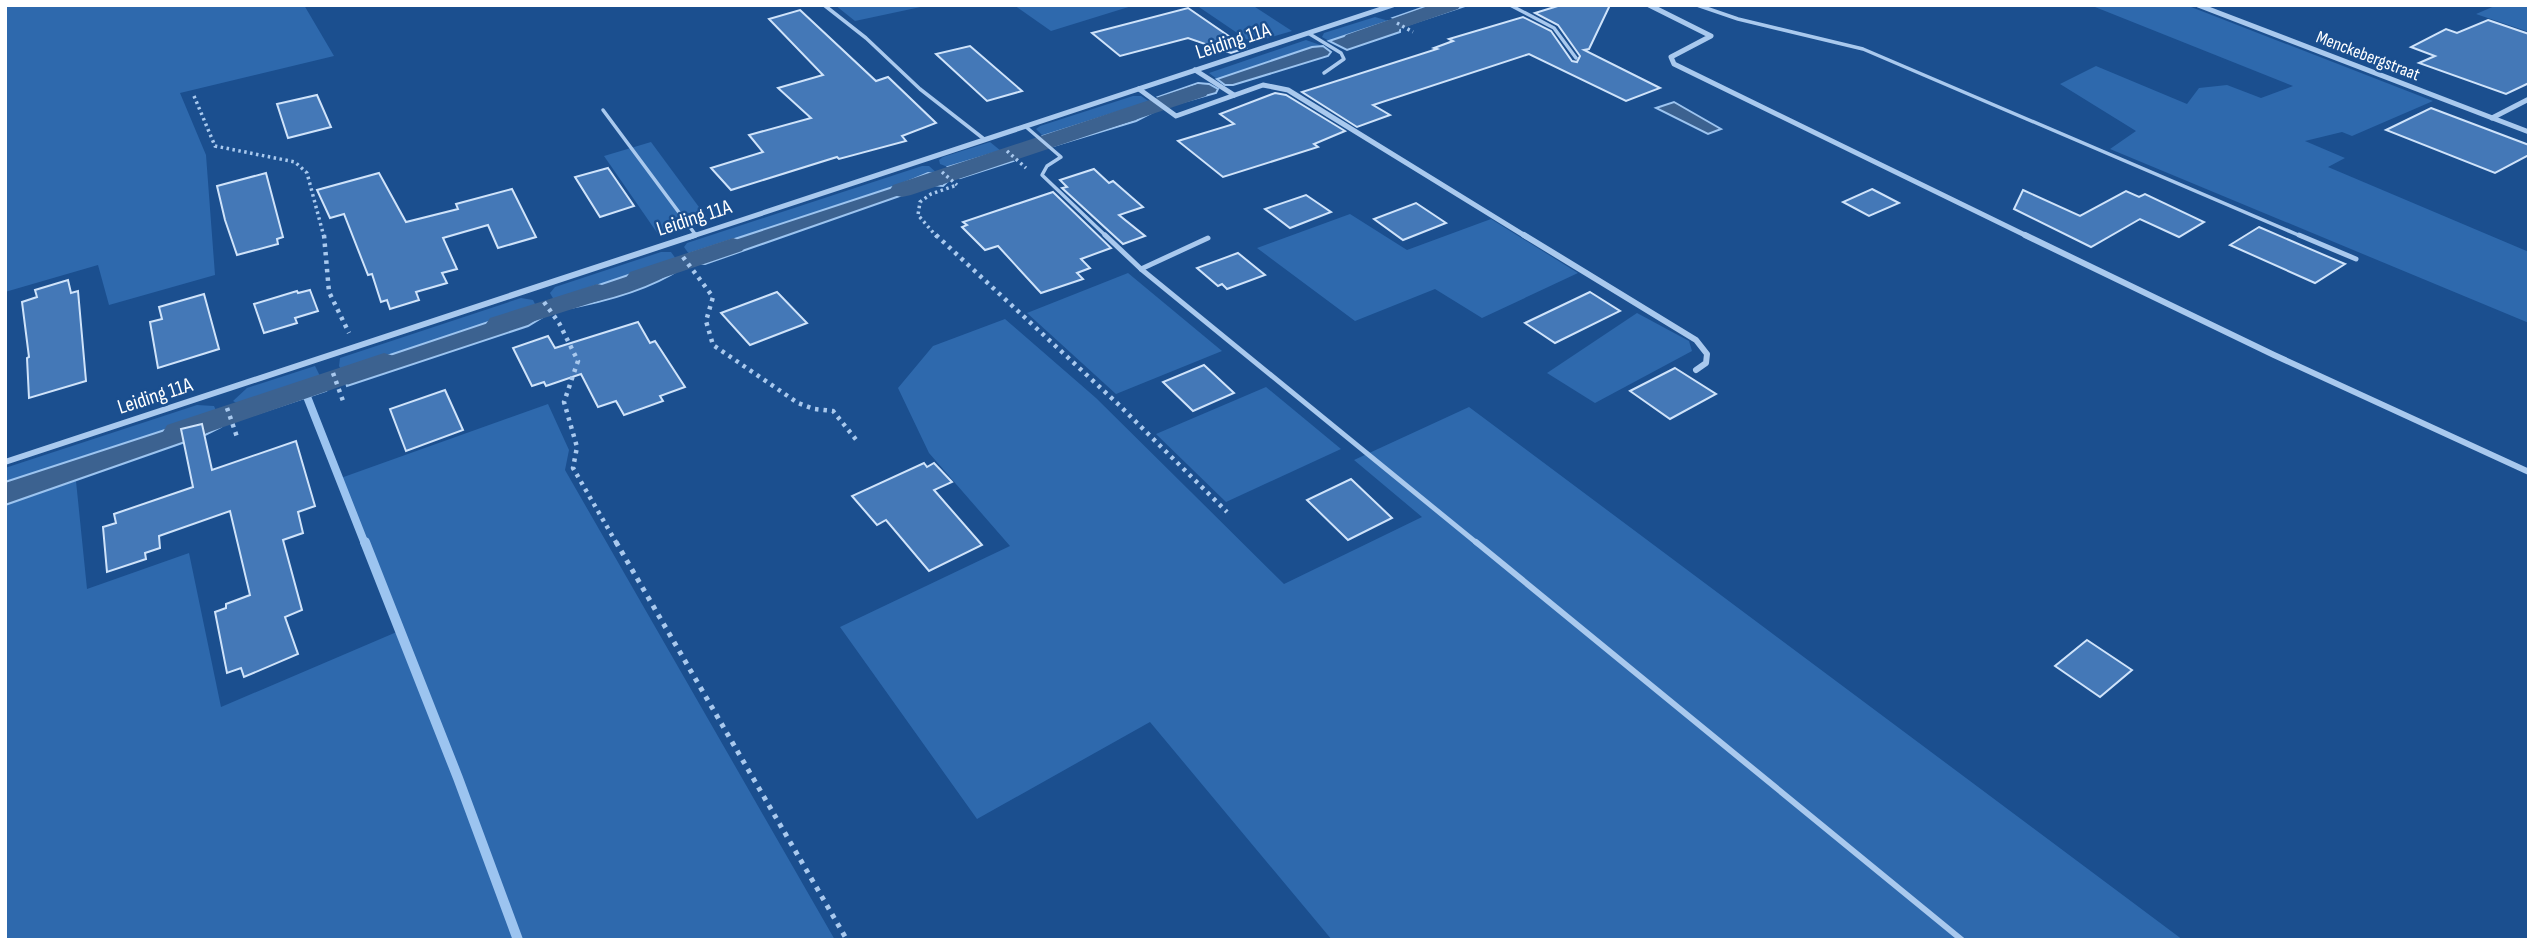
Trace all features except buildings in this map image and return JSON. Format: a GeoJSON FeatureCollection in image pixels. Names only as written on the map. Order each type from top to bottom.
{"type":"FeatureCollection","features":[{"type":"Feature","properties":{"kind":"street","name":"Leiding 11A"},"geometry":{"type":"LineString","coordinates":[[5,462],[1393,5]]}},
{"type":"Feature","properties":{"kind":"street"},"geometry":{"type":"LineString","coordinates":[[1649,5],[1711,36],[1671,57],[1674,64],[1688,72],[2274,355],[2529,472]]}},
{"type":"Feature","properties":{"kind":"street","name":"Menckebergstraat"},"geometry":{"type":"LineString","coordinates":[[2197,5],[2529,132]]}},
{"type":"Feature","properties":{"kind":"street"},"geometry":{"type":"LineString","coordinates":[[1195,70],[1234,95]]}},
{"type":"Feature","properties":{"kind":"street"},"geometry":{"type":"LineString","coordinates":[[1139,89],[1176,116],[1263,85],[1288,90],[1696,340],[1707,354],[1706,363],[1696,370]]}},
{"type":"Feature","properties":{"kind":"street"},"geometry":{"type":"LineString","coordinates":[[2492,118],[2529,99]]}},
{"type":"Feature","properties":{"kind":"lane"},"geometry":{"type":"LineString","coordinates":[[824,5],[866,38],[920,89],[984,139]]}},
{"type":"Feature","properties":{"kind":"lane"},"geometry":{"type":"LineString","coordinates":[[1510,5],[1554,28],[1576,58]]}},
{"type":"Feature","properties":{"kind":"lane"},"geometry":{"type":"LineString","coordinates":[[1697,5],[1744,23],[1835,39],[1863,49],[2356,259]]}},
{"type":"Feature","properties":{"kind":"lane"},"geometry":{"type":"LineString","coordinates":[[1308,33],[1341,53],[1344,59],[1324,73]]}},
{"type":"Feature","properties":{"kind":"lane"},"geometry":{"type":"LineString","coordinates":[[603,110],[695,234]]}},
{"type":"Feature","properties":{"kind":"lane"},"geometry":{"type":"LineString","coordinates":[[1025,126],[1061,157],[1047,166],[1042,175],[1141,269],[1962,940]]}},
{"type":"Feature","properties":{"kind":"lane"},"geometry":{"type":"LineString","coordinates":[[1141,269],[1208,238]]}},
{"type":"Feature","properties":{"kind":"path"},"geometry":{"type":"LineString","coordinates":[[194,96],[215,146],[295,162],[307,173],[324,231],[328,292],[355,346]]}},
{"type":"Feature","properties":{"kind":"path"},"geometry":{"type":"LineString","coordinates":[[957,185],[931,194],[920,202],[918,215],[925,225],[1118,404],[1227,512]]}},
{"type":"Feature","properties":{"kind":"path"},"geometry":{"type":"LineString","coordinates":[[697,278],[713,297],[704,320],[705,332],[713,345],[799,403],[814,409],[833,411],[858,442]]}},
{"type":"Feature","properties":{"kind":"path"},"geometry":{"type":"LineString","coordinates":[[559,323],[578,360],[564,402],[577,447],[573,468],[847,940]]}},
{"type":"Feature","properties":{"kind":"path"},"geometry":{"type":"LineString","coordinates":[[326,356],[343,401]]}},
{"type":"Feature","properties":{"kind":"path"},"geometry":{"type":"LineString","coordinates":[[221,391],[237,437]]}},
{"type":"Feature","properties":{"kind":"shaded area"},"geometry":{"type":"Polygon","coordinates":[[[5,5],[304,5],[334,56],[180,93],[206,155],[215,275],[109,305],[98,265],[5,292],[5,5]]]}},
{"type":"Feature","properties":{"kind":"shaded area"},"geometry":{"type":"Polygon","coordinates":[[[835,5],[930,5],[855,21],[835,5]]]}},
{"type":"Feature","properties":{"kind":"shaded area"},"geometry":{"type":"Polygon","coordinates":[[[1014,5],[1135,5],[1051,31],[1014,5]]]}},
{"type":"Feature","properties":{"kind":"shaded area"},"geometry":{"type":"Polygon","coordinates":[[[1196,5],[1252,5],[1292,31],[1252,43],[1196,5]]]}},
{"type":"Feature","properties":{"kind":"shaded area"},"geometry":{"type":"Polygon","coordinates":[[[1430,5],[1468,5],[1407,25],[1393,18],[1430,5]]]}},
{"type":"Feature","properties":{"kind":"shaded area"},"geometry":{"type":"Polygon","coordinates":[[[2090,5],[2186,5],[2433,101],[2352,136],[2342,132],[2305,141],[2345,158],[2328,167],[2529,252],[2529,323],[2110,149],[2136,131],[2060,84],[2096,66],[2187,104],[2199,88],[2227,85],[2261,98],[2293,86],[2090,5]]]}},
{"type":"Feature","properties":{"kind":"shaded area"},"geometry":{"type":"Polygon","coordinates":[[[2497,5],[2529,5],[2529,32],[2476,14],[2497,5]]]}},
{"type":"Feature","properties":{"kind":"shaded area"},"geometry":{"type":"Polygon","coordinates":[[[1375,17],[1389,21],[1329,41],[1322,37],[1324,33],[1375,17]]]}},
{"type":"Feature","properties":{"kind":"shaded area"},"geometry":{"type":"Polygon","coordinates":[[[1389,21],[1400,28],[1400,32],[1347,50],[1329,41],[1389,21]]]}},
{"type":"Feature","properties":{"kind":"shaded area"},"geometry":{"type":"Polygon","coordinates":[[[1306,40],[1323,46],[1312,47],[1217,79],[1209,73],[1306,40]]]}},
{"type":"Feature","properties":{"kind":"shaded area"},"geometry":{"type":"Polygon","coordinates":[[[1323,46],[1331,52],[1328,56],[1233,85],[1225,85],[1217,79],[1312,47],[1323,46]]]}},
{"type":"Feature","properties":{"kind":"shaded area"},"geometry":{"type":"Polygon","coordinates":[[[1198,83],[1209,84],[1218,89],[1216,93],[1169,106],[1158,97],[1198,83]]]}},
{"type":"Feature","properties":{"kind":"shaded area"},"geometry":{"type":"Polygon","coordinates":[[[1133,96],[1141,96],[1150,102],[1043,136],[1036,129],[1040,126],[1133,96]]]}},
{"type":"Feature","properties":{"kind":"shaded area"},"geometry":{"type":"Polygon","coordinates":[[[1150,102],[1159,109],[1136,121],[1053,146],[1043,136],[1150,102]]]}},
{"type":"Feature","properties":{"kind":"shaded area"},"geometry":{"type":"Polygon","coordinates":[[[1674,102],[1721,129],[1708,134],[1656,108],[1674,102]]]}},
{"type":"Feature","properties":{"kind":"shaded area"},"geometry":{"type":"Polygon","coordinates":[[[651,142],[710,222],[660,237],[604,156],[651,142]]]}},
{"type":"Feature","properties":{"kind":"shaded area"},"geometry":{"type":"Polygon","coordinates":[[[990,142],[1001,151],[948,167],[940,164],[939,160],[943,157],[990,142]]]}},
{"type":"Feature","properties":{"kind":"shaded area"},"geometry":{"type":"Polygon","coordinates":[[[1001,151],[1013,161],[960,178],[948,167],[1001,151]]]}},
{"type":"Feature","properties":{"kind":"shaded area"},"geometry":{"type":"Polygon","coordinates":[[[922,166],[929,166],[938,174],[928,173],[689,254],[684,247],[687,243],[922,166]]]}},
{"type":"Feature","properties":{"kind":"shaded area"},"geometry":{"type":"Polygon","coordinates":[[[928,173],[938,174],[947,182],[943,186],[931,185],[705,264],[696,263],[689,254],[902,184],[928,173]]]}},
{"type":"Feature","properties":{"kind":"shaded area"},"geometry":{"type":"Polygon","coordinates":[[[1350,214],[1407,250],[1491,219],[1578,273],[1482,318],[1435,289],[1355,321],[1257,248],[1350,214]]]}},
{"type":"Feature","properties":{"kind":"shaded area"},"geometry":{"type":"Polygon","coordinates":[[[661,252],[671,252],[676,259],[554,300],[550,293],[555,287],[661,252]]]}},
{"type":"Feature","properties":{"kind":"shaded area"},"geometry":{"type":"Polygon","coordinates":[[[676,259],[682,268],[623,295],[560,310],[554,300],[676,259]]]}},
{"type":"Feature","properties":{"kind":"shaded area"},"geometry":{"type":"Polygon","coordinates":[[[1128,273],[1222,351],[1116,394],[1027,313],[1128,273]]]}},
{"type":"Feature","properties":{"kind":"shaded area"},"geometry":{"type":"Polygon","coordinates":[[[521,298],[533,300],[537,308],[342,371],[339,366],[340,358],[521,298]]]}},
{"type":"Feature","properties":{"kind":"shaded area"},"geometry":{"type":"Polygon","coordinates":[[[537,308],[543,317],[528,326],[347,386],[342,371],[537,308]]]}},
{"type":"Feature","properties":{"kind":"shaded area"},"geometry":{"type":"Polygon","coordinates":[[[1637,313],[1689,341],[1692,351],[1595,403],[1547,373],[1637,313]]]}},
{"type":"Feature","properties":{"kind":"shaded area"},"geometry":{"type":"Polygon","coordinates":[[[1005,319],[1096,398],[1284,584],[1422,517],[1354,460],[1469,407],[2183,940],[1332,940],[1150,722],[977,819],[840,627],[1010,546],[929,453],[898,388],[933,346],[1005,319]]]}},
{"type":"Feature","properties":{"kind":"shaded area"},"geometry":{"type":"Polygon","coordinates":[[[315,366],[321,378],[240,405],[233,401],[247,388],[315,366]]]}},
{"type":"Feature","properties":{"kind":"shaded area"},"geometry":{"type":"Polygon","coordinates":[[[321,378],[326,391],[244,418],[240,405],[321,378]]]}},
{"type":"Feature","properties":{"kind":"shaded area"},"geometry":{"type":"Polygon","coordinates":[[[1266,387],[1341,449],[1226,502],[1156,434],[1266,387]]]}},
{"type":"Feature","properties":{"kind":"shaded area"},"geometry":{"type":"Polygon","coordinates":[[[548,404],[569,450],[565,470],[835,940],[5,940],[5,505],[76,481],[87,589],[189,553],[221,707],[399,631],[338,479],[548,404]]]}},
{"type":"Feature","properties":{"kind":"shaded area"},"geometry":{"type":"Polygon","coordinates":[[[197,405],[214,406],[217,413],[5,482],[5,468],[197,405]]]}},
{"type":"Feature","properties":{"kind":"shaded area"},"geometry":{"type":"Polygon","coordinates":[[[217,413],[221,427],[205,435],[5,505],[5,482],[217,413]]]}},
{"type":"Feature","properties":{"kind":"waterway"},"geometry":{"type":"LineString","coordinates":[[1353,39],[1451,5]]}},
{"type":"Feature","properties":{"kind":"waterway"},"geometry":{"type":"LineString","coordinates":[[902,190],[1198,91]]}},
{"type":"Feature","properties":{"kind":"waterway"},"geometry":{"type":"LineString","coordinates":[[639,278],[733,246]]}},
{"type":"Feature","properties":{"kind":"waterway"},"geometry":{"type":"LineString","coordinates":[[500,324],[597,292]]}},
{"type":"Feature","properties":{"kind":"waterway"},"geometry":{"type":"LineString","coordinates":[[178,432],[384,362]]}},
{"type":"Feature","properties":{"kind":"waterway"},"geometry":{"type":"LineString","coordinates":[[304,389],[365,544]]}},
{"type":"Feature","properties":{"kind":"waterway"},"geometry":{"type":"LineString","coordinates":[[365,542],[458,778],[518,940]]}}]}
